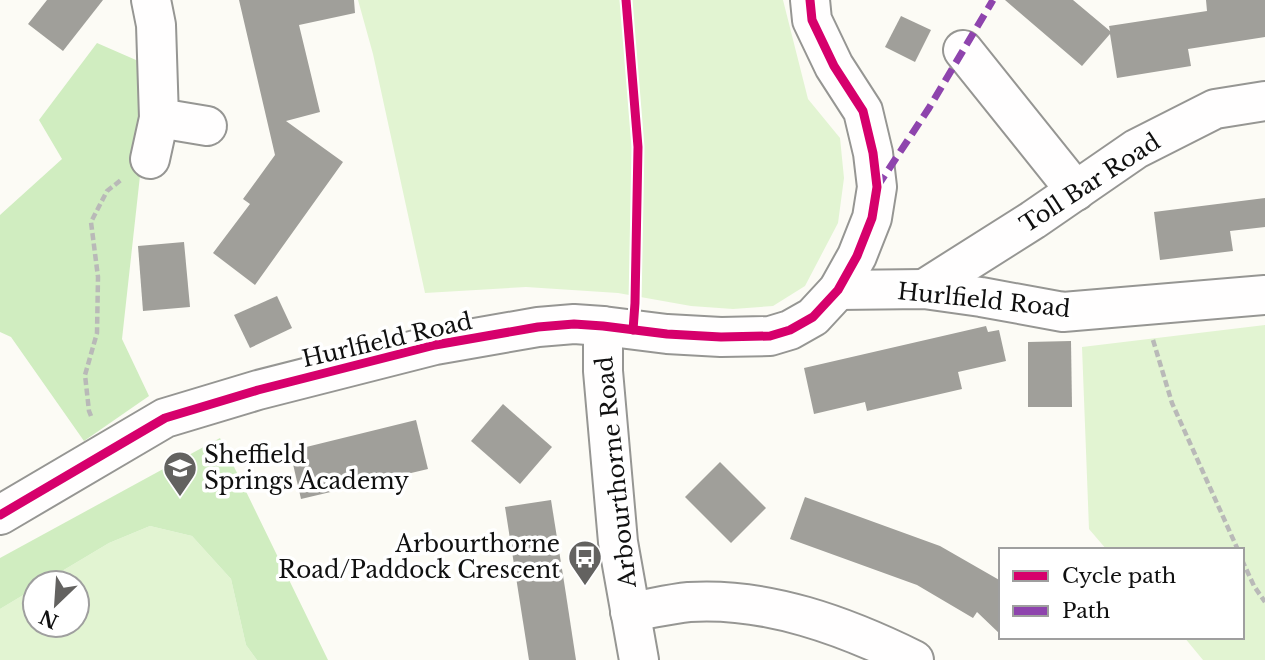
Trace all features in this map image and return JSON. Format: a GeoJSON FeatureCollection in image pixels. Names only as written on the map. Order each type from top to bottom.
{"type":"FeatureCollection","features":[{"type":"Feature","properties":{"kind":"street"},"geometry":{"type":"LineString","coordinates":[[150,159],[159,118],[156,25],[151,0]]}},
{"type":"Feature","properties":{"kind":"street"},"geometry":{"type":"LineString","coordinates":[[810,0],[812,20],[834,66],[863,111],[873,153],[877,187],[872,218],[865,237],[838,290]]}},
{"type":"Feature","properties":{"kind":"street"},"geometry":{"type":"LineString","coordinates":[[963,50],[1076,191]]}},
{"type":"Feature","properties":{"kind":"street","name":"Toll Bar Road"},"geometry":{"type":"LineString","coordinates":[[924,289],[1136,149],[1215,109],[1265,101]]}},
{"type":"Feature","properties":{"kind":"street"},"geometry":{"type":"LineString","coordinates":[[159,118],[207,126]]}},
{"type":"Feature","properties":{"kind":"street","name":"Hurlfield Road"},"geometry":{"type":"LineString","coordinates":[[0,515],[164,418],[258,390],[423,349],[538,327],[574,324],[667,334],[770,336],[790,330],[813,317],[838,290],[924,289],[1063,312],[1265,295]]}},
{"type":"Feature","properties":{"kind":"street","name":"Arbourthorne Road"},"geometry":{"type":"LineString","coordinates":[[603,326],[603,372],[618,542],[639,660]]}},
{"type":"Feature","properties":{"kind":"street"},"geometry":{"type":"LineString","coordinates":[[631,612],[689,602],[764,607],[798,614],[865,635],[914,660]]}},
{"type":"Feature","properties":{"kind":"path"},"geometry":{"type":"LineString","coordinates":[[109,450],[89,411],[85,375],[97,332],[98,277],[91,222],[107,191],[150,159]]}},
{"type":"Feature","properties":{"kind":"path"},"geometry":{"type":"LineString","coordinates":[[1142,306],[1172,403],[1237,548]]}},
{"type":"Feature","properties":{"kind":"path"},"geometry":{"type":"LineString","coordinates":[[1244,564],[1265,602]]}},
{"type":"Feature","properties":{"kind":"green space"},"geometry":{"type":"Polygon","coordinates":[[[358,0],[783,0],[808,99],[840,138],[844,178],[838,223],[805,286],[773,306],[733,309],[691,306],[618,293],[526,287],[425,293],[373,54],[358,0]]]}},
{"type":"Feature","properties":{"kind":"green space"},"geometry":{"type":"Polygon","coordinates":[[[97,43],[152,67],[122,339],[149,396],[84,441],[11,337],[0,332],[0,215],[62,159],[39,120],[97,43]]]}},
{"type":"Feature","properties":{"kind":"green space"},"geometry":{"type":"Polygon","coordinates":[[[1265,325],[1265,660],[1203,660],[1186,639],[1244,639],[1244,548],[1105,548],[1089,529],[1082,347],[1265,325]]]}},
{"type":"Feature","properties":{"kind":"green space"},"geometry":{"type":"Polygon","coordinates":[[[220,438],[328,660],[257,660],[246,645],[231,579],[192,536],[150,526],[109,543],[65,569],[21,569],[21,596],[0,609],[0,558],[220,438]]]}},
{"type":"Feature","properties":{"kind":"green space"},"geometry":{"type":"Polygon","coordinates":[[[150,526],[192,536],[231,579],[246,645],[257,660],[0,660],[0,609],[21,596],[21,639],[91,639],[91,569],[65,569],[109,543],[150,526]]]}},
{"type":"Feature","properties":{"kind":"building"},"geometry":{"type":"Polygon","coordinates":[[[47,0],[103,0],[63,51],[28,24],[47,0]]]}},
{"type":"Feature","properties":{"kind":"building"},"geometry":{"type":"Polygon","coordinates":[[[239,0],[354,0],[355,13],[299,25],[320,112],[286,121],[343,162],[255,285],[213,253],[250,204],[243,199],[275,155],[239,0]]]}},
{"type":"Feature","properties":{"kind":"building"},"geometry":{"type":"Polygon","coordinates":[[[1005,0],[1073,0],[1110,31],[1109,26],[1207,11],[1206,0],[1265,0],[1265,37],[1188,49],[1191,66],[1117,78],[1110,34],[1082,66],[1005,0]]]}},
{"type":"Feature","properties":{"kind":"building"},"geometry":{"type":"Polygon","coordinates":[[[901,16],[931,30],[915,62],[885,47],[901,16]]]}},
{"type":"Feature","properties":{"kind":"building"},"geometry":{"type":"Polygon","coordinates":[[[1265,198],[1265,227],[1230,231],[1233,251],[1160,260],[1154,212],[1265,198]]]}},
{"type":"Feature","properties":{"kind":"building"},"geometry":{"type":"Polygon","coordinates":[[[184,242],[190,307],[143,311],[138,246],[184,242]]]}},
{"type":"Feature","properties":{"kind":"building"},"geometry":{"type":"Polygon","coordinates":[[[277,296],[292,328],[250,348],[234,315],[277,296]]]}},
{"type":"Feature","properties":{"kind":"building"},"geometry":{"type":"Polygon","coordinates":[[[986,326],[988,332],[999,330],[1006,361],[958,372],[962,389],[867,411],[865,402],[814,414],[804,368],[986,326]]]}},
{"type":"Feature","properties":{"kind":"building"},"geometry":{"type":"Polygon","coordinates":[[[1071,341],[1072,407],[1028,407],[1028,342],[1071,341]]]}},
{"type":"Feature","properties":{"kind":"building"},"geometry":{"type":"Polygon","coordinates":[[[503,404],[552,447],[520,484],[471,441],[503,404]]]}},
{"type":"Feature","properties":{"kind":"building"},"geometry":{"type":"Polygon","coordinates":[[[416,420],[428,469],[301,499],[290,451],[416,420]]]}},
{"type":"Feature","properties":{"kind":"building"},"geometry":{"type":"Polygon","coordinates":[[[720,462],[766,508],[731,543],[685,497],[720,462]]]}},
{"type":"Feature","properties":{"kind":"building"},"geometry":{"type":"Polygon","coordinates":[[[805,497],[940,546],[999,580],[999,633],[977,612],[973,618],[917,585],[790,539],[805,497]]]}},
{"type":"Feature","properties":{"kind":"building"},"geometry":{"type":"Polygon","coordinates":[[[551,500],[576,660],[529,660],[505,507],[551,500]]]}},
{"type":"Feature","properties":{"kind":"marked path"},"geometry":{"type":"LineString","coordinates":[[877,187],[929,108],[993,0]]}},
{"type":"Feature","properties":{"kind":"cycle path"},"geometry":{"type":"LineString","coordinates":[[626,0],[638,147],[633,330]]}},
{"type":"Feature","properties":{"kind":"cycle path"},"geometry":{"type":"LineString","coordinates":[[0,515],[165,418],[258,390],[435,345],[538,327],[574,324],[667,334],[770,336],[790,330],[813,317],[838,290],[857,256],[872,218],[877,187],[873,153],[863,111],[834,66],[812,20],[810,0]]}},
{"type":"Feature","properties":{"kind":"place","name":"Sheffield Springs Academy"},"geometry":{"type":"Point","coordinates":[180,498]}},
{"type":"Feature","properties":{"kind":"place","name":"Arbourthorne Road/Paddock Crescent"},"geometry":{"type":"Point","coordinates":[585,587]}}]}
